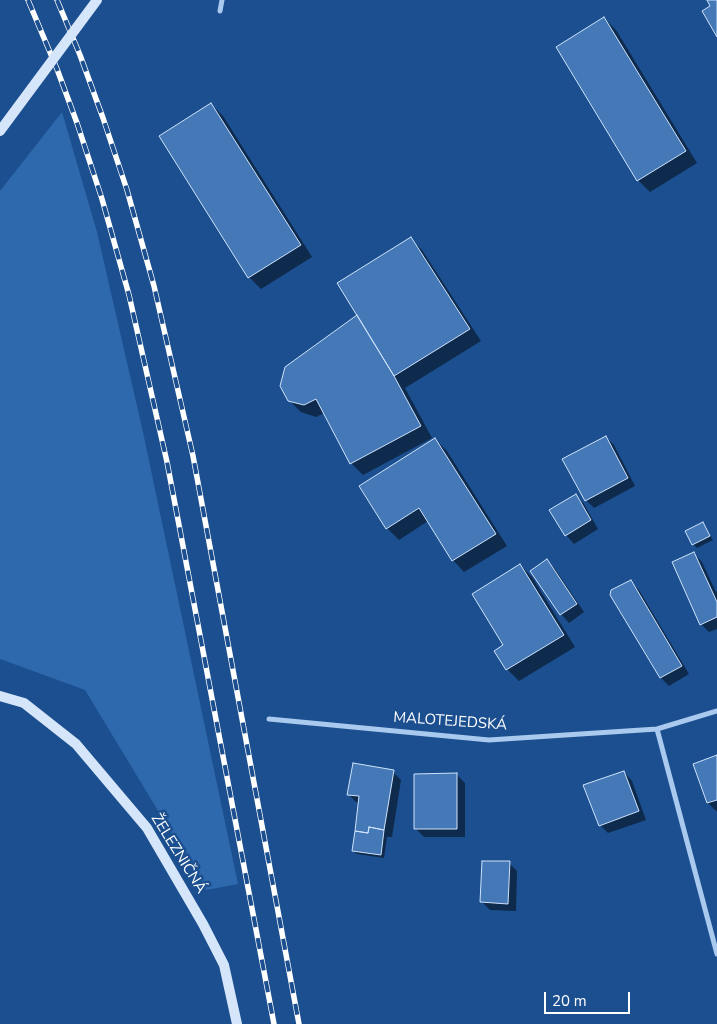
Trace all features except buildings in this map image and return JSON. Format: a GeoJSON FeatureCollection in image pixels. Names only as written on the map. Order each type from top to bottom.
{"type":"FeatureCollection","features":[{"type":"Feature","properties":{"kind":"street"},"geometry":{"type":"LineString","coordinates":[[0,131],[97,0]]}},
{"type":"Feature","properties":{"kind":"street"},"geometry":{"type":"LineString","coordinates":[[220,11],[222,0]]}},
{"type":"Feature","properties":{"kind":"street","name":"ŽELEZNIČNÁ"},"geometry":{"type":"LineString","coordinates":[[0,696],[24,703],[76,744],[147,828],[224,964],[237,1024]]}},
{"type":"Feature","properties":{"kind":"street","name":"MALOTEJEDSKÁ"},"geometry":{"type":"LineString","coordinates":[[269,719],[489,740],[657,729],[717,711]]}},
{"type":"Feature","properties":{"kind":"street"},"geometry":{"type":"LineString","coordinates":[[657,729],[717,954]]}},
{"type":"Feature","properties":{"kind":"shaded area"},"geometry":{"type":"Polygon","coordinates":[[[62,112],[97,232],[143,432],[238,884],[206,890],[85,690],[0,659],[0,191],[62,112]]]}},
{"type":"Feature","properties":{"kind":"railway"},"geometry":{"type":"LineString","coordinates":[[28,0],[77,123],[102,199],[129,295],[167,462],[274,1024]]}},
{"type":"Feature","properties":{"kind":"railway"},"geometry":{"type":"LineString","coordinates":[[57,0],[103,118],[127,190],[154,286],[193,456],[299,1024]]}}]}
